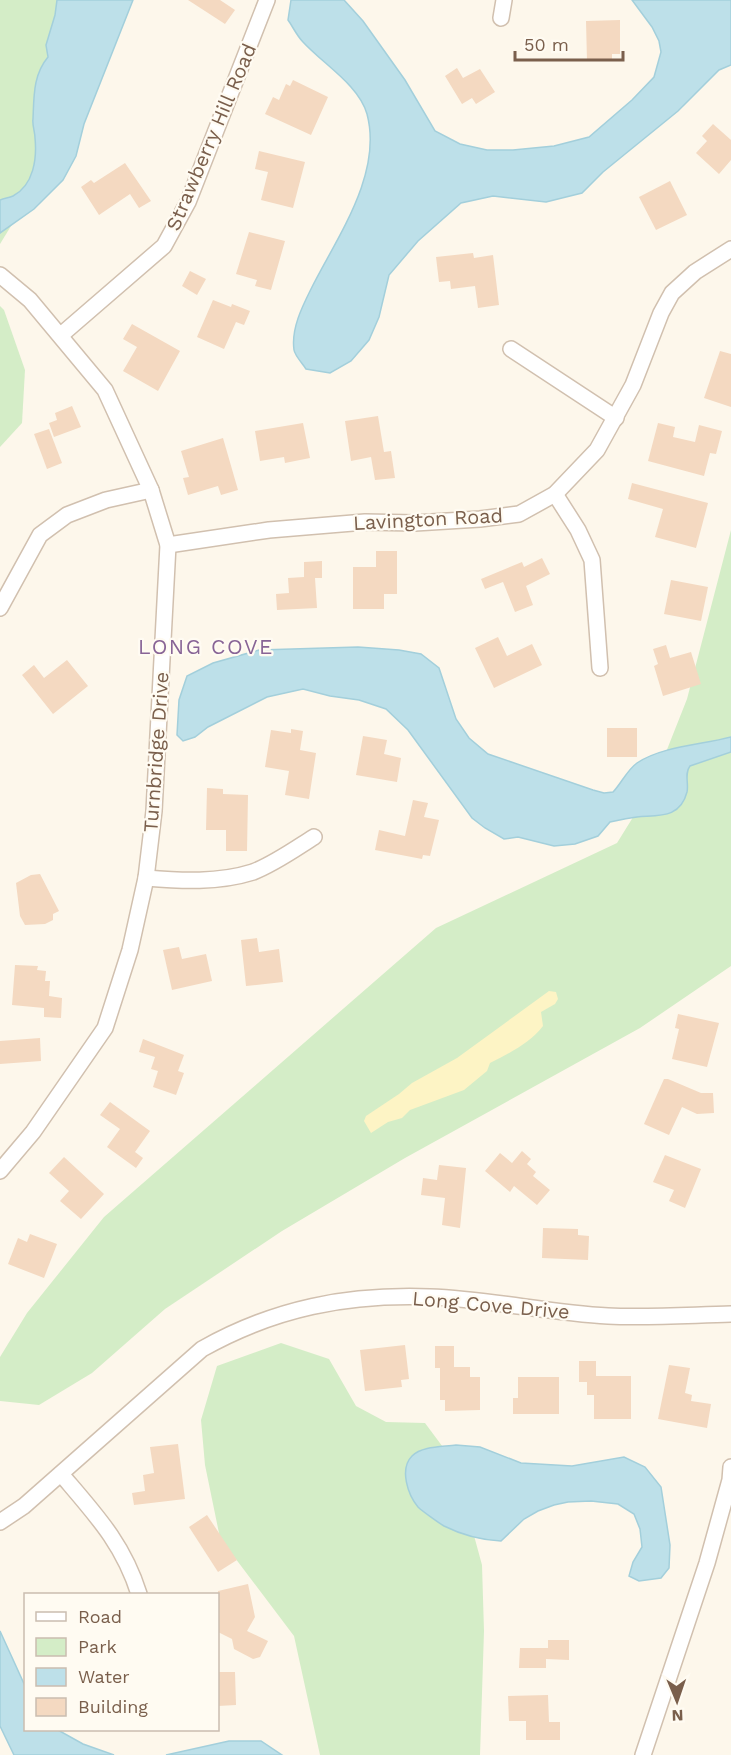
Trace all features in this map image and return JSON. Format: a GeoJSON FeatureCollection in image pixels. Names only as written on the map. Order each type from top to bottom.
{"type":"FeatureCollection","features":[{"type":"Feature","properties":{"kind":"street","name":"Strawberry Hill Road"},"geometry":{"type":"LineString","coordinates":[[61,335],[164,246],[189,202],[267,0]]}},
{"type":"Feature","properties":{"kind":"street"},"geometry":{"type":"LineString","coordinates":[[501,18],[504,0]]}},
{"type":"Feature","properties":{"kind":"street","name":"Lavington Road"},"geometry":{"type":"LineString","coordinates":[[168,545],[269,530],[480,519],[519,513],[555,494],[597,450],[633,385],[661,313],[672,293],[695,272],[731,249]]}},
{"type":"Feature","properties":{"kind":"street","name":"Turnbridge Drive"},"geometry":{"type":"LineString","coordinates":[[0,274],[30,300],[105,390],[151,490],[168,545],[154,811],[146,878],[130,950],[105,1028],[33,1132],[0,1171]]}},
{"type":"Feature","properties":{"kind":"street"},"geometry":{"type":"LineString","coordinates":[[511,349],[616,418]]}},
{"type":"Feature","properties":{"kind":"street"},"geometry":{"type":"LineString","coordinates":[[0,608],[40,535],[67,515],[106,500],[151,490]]}},
{"type":"Feature","properties":{"kind":"street"},"geometry":{"type":"LineString","coordinates":[[555,494],[578,530],[592,560],[600,668]]}},
{"type":"Feature","properties":{"kind":"street"},"geometry":{"type":"LineString","coordinates":[[146,878],[190,881],[226,878],[254,872],[314,837]]}},
{"type":"Feature","properties":{"kind":"street","name":"Long Cove Drive"},"geometry":{"type":"LineString","coordinates":[[0,1522],[24,1506],[202,1349],[229,1334],[274,1315],[312,1305],[358,1299],[430,1297],[608,1316],[731,1314]]}},
{"type":"Feature","properties":{"kind":"street"},"geometry":{"type":"LineString","coordinates":[[643,1755],[707,1563],[730,1480],[731,1467]]}},
{"type":"Feature","properties":{"kind":"street"},"geometry":{"type":"LineString","coordinates":[[61,1474],[112,1535],[132,1572],[139,1593]]}},
{"type":"Feature","properties":{"kind":"green space"},"geometry":{"type":"Polygon","coordinates":[[[0,0],[110,0],[55,154],[0,244],[0,0]]]}},
{"type":"Feature","properties":{"kind":"green space"},"geometry":{"type":"Polygon","coordinates":[[[0,306],[4,310],[25,370],[22,423],[0,447],[0,306]]]}},
{"type":"Feature","properties":{"kind":"green space"},"geometry":{"type":"Polygon","coordinates":[[[731,530],[731,966],[640,1028],[405,1158],[282,1231],[165,1309],[92,1373],[39,1405],[0,1401],[0,1357],[27,1313],[104,1217],[436,928],[617,843],[653,785],[687,699],[731,530]]]}},
{"type":"Feature","properties":{"kind":"green space"},"geometry":{"type":"Polygon","coordinates":[[[281,1343],[329,1359],[356,1406],[386,1422],[425,1423],[454,1462],[482,1565],[484,1631],[480,1755],[320,1755],[294,1636],[220,1538],[205,1465],[201,1420],[217,1366],[281,1343]]]}},
{"type":"Feature","properties":{"kind":"sand"},"geometry":{"type":"Polygon","coordinates":[[[549,991],[556,992],[558,999],[555,1004],[541,1012],[543,1026],[532,1038],[490,1063],[487,1071],[464,1090],[410,1110],[402,1118],[388,1122],[371,1133],[364,1121],[366,1116],[412,1083],[457,1058],[549,991]]]}},
{"type":"Feature","properties":{"kind":"water"},"geometry":{"type":"Polygon","coordinates":[[[57,0],[133,0],[84,124],[76,156],[63,180],[34,209],[0,233],[0,200],[20,191],[26,185],[33,170],[35,86],[39,71],[48,57],[46,45],[57,0]]]}},
{"type":"Feature","properties":{"kind":"water"},"geometry":{"type":"Polygon","coordinates":[[[291,0],[344,0],[363,21],[405,80],[435,131],[460,144],[487,150],[554,146],[589,137],[632,100],[654,77],[661,52],[659,41],[652,27],[632,0],[731,0],[731,65],[719,70],[678,111],[603,172],[582,193],[546,202],[493,196],[461,203],[418,241],[389,275],[379,317],[369,340],[351,361],[330,373],[306,369],[295,352],[294,334],[304,303],[355,204],[369,159],[370,137],[363,103],[349,84],[303,42],[288,20],[291,0]]]}},
{"type":"Feature","properties":{"kind":"water"},"geometry":{"type":"Polygon","coordinates":[[[358,647],[421,654],[439,668],[456,719],[469,738],[488,754],[593,790],[604,793],[613,792],[637,763],[670,749],[731,737],[731,752],[690,766],[687,772],[687,792],[684,801],[674,811],[610,822],[598,836],[575,844],[554,846],[518,837],[504,839],[485,828],[472,818],[408,730],[386,709],[359,700],[303,689],[267,697],[208,727],[195,737],[183,741],[177,735],[179,700],[187,676],[213,663],[259,650],[358,647]]]}},
{"type":"Feature","properties":{"kind":"water"},"geometry":{"type":"Polygon","coordinates":[[[456,1445],[480,1447],[521,1463],[572,1466],[624,1457],[645,1467],[661,1487],[670,1545],[669,1568],[661,1578],[639,1581],[629,1576],[633,1562],[642,1547],[640,1529],[634,1514],[618,1504],[591,1501],[554,1505],[524,1519],[501,1541],[486,1540],[444,1526],[414,1502],[406,1482],[406,1468],[412,1456],[421,1450],[456,1445]]]}},
{"type":"Feature","properties":{"kind":"water"},"geometry":{"type":"Polygon","coordinates":[[[0,1631],[24,1684],[24,1731],[60,1731],[83,1744],[114,1755],[14,1755],[0,1726],[0,1631]]]}},
{"type":"Feature","properties":{"kind":"water"},"geometry":{"type":"Polygon","coordinates":[[[229,1741],[261,1741],[282,1755],[166,1755],[229,1741]]]}},
{"type":"Feature","properties":{"kind":"building"},"geometry":{"type":"Polygon","coordinates":[[[188,0],[220,0],[235,10],[225,24],[188,0]]]}},
{"type":"Feature","properties":{"kind":"building"},"geometry":{"type":"Polygon","coordinates":[[[620,20],[620,54],[612,54],[612,61],[587,61],[586,21],[620,20]]]}},
{"type":"Feature","properties":{"kind":"building"},"geometry":{"type":"Polygon","coordinates":[[[457,68],[463,78],[480,69],[495,92],[476,104],[472,98],[462,104],[445,76],[457,68]]]}},
{"type":"Feature","properties":{"kind":"building"},"geometry":{"type":"Polygon","coordinates":[[[293,80],[328,97],[311,135],[265,114],[273,97],[279,100],[286,84],[290,86],[293,80]]]}},
{"type":"Feature","properties":{"kind":"building"},"geometry":{"type":"Polygon","coordinates":[[[713,124],[731,140],[731,160],[719,174],[696,153],[707,141],[702,136],[713,124]]]}},
{"type":"Feature","properties":{"kind":"building"},"geometry":{"type":"Polygon","coordinates":[[[259,151],[305,162],[293,208],[261,200],[268,172],[255,169],[259,151]]]}},
{"type":"Feature","properties":{"kind":"building"},"geometry":{"type":"Polygon","coordinates":[[[125,163],[151,201],[139,208],[130,194],[99,215],[81,187],[91,180],[94,183],[125,163]]]}},
{"type":"Feature","properties":{"kind":"building"},"geometry":{"type":"Polygon","coordinates":[[[670,181],[687,215],[656,230],[639,197],[670,181]]]}},
{"type":"Feature","properties":{"kind":"building"},"geometry":{"type":"Polygon","coordinates":[[[249,232],[285,241],[271,290],[255,286],[257,280],[236,274],[249,232]]]}},
{"type":"Feature","properties":{"kind":"building"},"geometry":{"type":"Polygon","coordinates":[[[473,253],[474,258],[493,255],[499,305],[478,308],[475,286],[451,289],[450,281],[439,282],[436,257],[473,253]]]}},
{"type":"Feature","properties":{"kind":"building"},"geometry":{"type":"Polygon","coordinates":[[[190,271],[206,279],[197,295],[182,286],[190,271]]]}},
{"type":"Feature","properties":{"kind":"building"},"geometry":{"type":"Polygon","coordinates":[[[213,300],[250,311],[244,325],[236,322],[224,349],[197,337],[213,300]]]}},
{"type":"Feature","properties":{"kind":"building"},"geometry":{"type":"Polygon","coordinates":[[[132,324],[180,351],[158,391],[123,371],[137,347],[123,339],[132,324]]]}},
{"type":"Feature","properties":{"kind":"building"},"geometry":{"type":"Polygon","coordinates":[[[720,351],[731,354],[731,407],[704,398],[720,351]]]}},
{"type":"Feature","properties":{"kind":"building"},"geometry":{"type":"Polygon","coordinates":[[[72,406],[81,427],[54,437],[49,423],[57,420],[55,413],[72,406]]]}},
{"type":"Feature","properties":{"kind":"building"},"geometry":{"type":"Polygon","coordinates":[[[378,416],[384,452],[391,451],[395,478],[375,480],[371,457],[351,461],[345,421],[378,416]]]}},
{"type":"Feature","properties":{"kind":"building"},"geometry":{"type":"Polygon","coordinates":[[[303,423],[310,458],[285,463],[284,457],[260,461],[255,431],[303,423]]]}},
{"type":"Feature","properties":{"kind":"building"},"geometry":{"type":"Polygon","coordinates":[[[658,423],[675,427],[673,437],[695,442],[699,425],[722,431],[716,454],[710,453],[704,476],[648,461],[658,423]]]}},
{"type":"Feature","properties":{"kind":"building"},"geometry":{"type":"Polygon","coordinates":[[[49,429],[62,463],[47,469],[34,434],[49,429]]]}},
{"type":"Feature","properties":{"kind":"building"},"geometry":{"type":"Polygon","coordinates":[[[223,438],[238,490],[221,495],[218,486],[188,495],[183,478],[189,477],[181,451],[223,438]]]}},
{"type":"Feature","properties":{"kind":"building"},"geometry":{"type":"Polygon","coordinates":[[[632,483],[708,503],[696,548],[655,537],[663,509],[628,499],[632,483]]]}},
{"type":"Feature","properties":{"kind":"building"},"geometry":{"type":"Polygon","coordinates":[[[376,551],[397,551],[397,594],[384,594],[384,609],[353,609],[353,567],[376,567],[376,551]]]}},
{"type":"Feature","properties":{"kind":"building"},"geometry":{"type":"Polygon","coordinates":[[[542,558],[550,574],[526,586],[533,605],[515,612],[503,582],[485,589],[481,579],[522,562],[524,567],[542,558]]]}},
{"type":"Feature","properties":{"kind":"building"},"geometry":{"type":"Polygon","coordinates":[[[322,561],[322,578],[315,578],[317,608],[277,610],[276,594],[289,593],[288,578],[304,577],[304,562],[322,561]]]}},
{"type":"Feature","properties":{"kind":"building"},"geometry":{"type":"Polygon","coordinates":[[[671,580],[708,587],[701,621],[664,614],[671,580]]]}},
{"type":"Feature","properties":{"kind":"building"},"geometry":{"type":"Polygon","coordinates":[[[498,637],[507,656],[532,644],[542,665],[494,688],[475,648],[498,637]]]}},
{"type":"Feature","properties":{"kind":"building"},"geometry":{"type":"Polygon","coordinates":[[[666,645],[670,658],[691,652],[701,684],[663,696],[654,666],[658,664],[653,649],[666,645]]]}},
{"type":"Feature","properties":{"kind":"building"},"geometry":{"type":"Polygon","coordinates":[[[67,660],[88,686],[53,714],[22,675],[34,665],[44,678],[67,660]]]}},
{"type":"Feature","properties":{"kind":"building"},"geometry":{"type":"Polygon","coordinates":[[[607,728],[637,728],[637,757],[607,757],[607,728]]]}},
{"type":"Feature","properties":{"kind":"building"},"geometry":{"type":"Polygon","coordinates":[[[291,729],[303,731],[300,750],[316,753],[309,799],[285,795],[289,771],[265,767],[271,730],[291,733],[291,729]]]}},
{"type":"Feature","properties":{"kind":"building"},"geometry":{"type":"Polygon","coordinates":[[[363,736],[387,740],[384,754],[401,758],[397,782],[356,775],[363,736]]]}},
{"type":"Feature","properties":{"kind":"building"},"geometry":{"type":"Polygon","coordinates":[[[207,788],[223,789],[223,794],[248,795],[247,851],[226,851],[226,830],[206,830],[207,788]]]}},
{"type":"Feature","properties":{"kind":"building"},"geometry":{"type":"Polygon","coordinates":[[[413,800],[428,803],[424,817],[439,820],[430,856],[423,855],[422,859],[375,850],[379,830],[405,836],[413,800]]]}},
{"type":"Feature","properties":{"kind":"building"},"geometry":{"type":"Polygon","coordinates":[[[40,874],[59,911],[53,914],[53,920],[45,924],[25,925],[20,916],[16,883],[31,875],[40,874]]]}},
{"type":"Feature","properties":{"kind":"building"},"geometry":{"type":"Polygon","coordinates":[[[257,938],[259,952],[279,949],[283,982],[246,986],[241,940],[257,938]]]}},
{"type":"Feature","properties":{"kind":"building"},"geometry":{"type":"Polygon","coordinates":[[[179,947],[182,959],[206,954],[212,981],[172,990],[163,950],[179,947]]]}},
{"type":"Feature","properties":{"kind":"building"},"geometry":{"type":"Polygon","coordinates":[[[15,965],[38,966],[37,970],[46,971],[45,981],[50,981],[49,996],[62,998],[61,1018],[44,1017],[44,1008],[12,1005],[15,965]]]}},
{"type":"Feature","properties":{"kind":"building"},"geometry":{"type":"Polygon","coordinates":[[[678,1014],[719,1023],[707,1067],[672,1059],[679,1029],[675,1028],[678,1014]]]}},
{"type":"Feature","properties":{"kind":"building"},"geometry":{"type":"Polygon","coordinates":[[[40,1038],[41,1061],[0,1064],[0,1041],[40,1038]]]}},
{"type":"Feature","properties":{"kind":"building"},"geometry":{"type":"Polygon","coordinates":[[[143,1039],[184,1055],[178,1071],[184,1073],[176,1095],[153,1087],[158,1071],[151,1069],[155,1057],[139,1052],[143,1039]]]}},
{"type":"Feature","properties":{"kind":"building"},"geometry":{"type":"Polygon","coordinates":[[[664,1079],[701,1093],[713,1093],[714,1113],[697,1114],[682,1107],[669,1135],[644,1124],[664,1079]]]}},
{"type":"Feature","properties":{"kind":"building"},"geometry":{"type":"Polygon","coordinates":[[[110,1102],[150,1131],[135,1152],[143,1158],[136,1168],[107,1147],[120,1129],[100,1115],[110,1102]]]}},
{"type":"Feature","properties":{"kind":"building"},"geometry":{"type":"Polygon","coordinates":[[[522,1151],[531,1159],[527,1164],[536,1172],[533,1176],[550,1190],[537,1205],[514,1186],[510,1192],[485,1171],[500,1153],[512,1163],[522,1151]]]}},
{"type":"Feature","properties":{"kind":"building"},"geometry":{"type":"Polygon","coordinates":[[[665,1155],[701,1169],[685,1208],[669,1201],[674,1190],[653,1182],[665,1155]]]}},
{"type":"Feature","properties":{"kind":"building"},"geometry":{"type":"Polygon","coordinates":[[[64,1157],[104,1194],[81,1219],[60,1201],[69,1191],[49,1173],[64,1157]]]}},
{"type":"Feature","properties":{"kind":"building"},"geometry":{"type":"Polygon","coordinates":[[[439,1165],[466,1168],[460,1228],[442,1225],[445,1198],[421,1195],[423,1178],[437,1180],[439,1165]]]}},
{"type":"Feature","properties":{"kind":"building"},"geometry":{"type":"Polygon","coordinates":[[[543,1228],[578,1229],[578,1235],[589,1236],[588,1260],[542,1258],[543,1228]]]}},
{"type":"Feature","properties":{"kind":"building"},"geometry":{"type":"Polygon","coordinates":[[[30,1234],[57,1244],[44,1278],[8,1264],[18,1238],[27,1242],[30,1234]]]}},
{"type":"Feature","properties":{"kind":"building"},"geometry":{"type":"Polygon","coordinates":[[[405,1345],[409,1379],[401,1380],[402,1387],[365,1391],[360,1350],[405,1345]]]}},
{"type":"Feature","properties":{"kind":"building"},"geometry":{"type":"Polygon","coordinates":[[[435,1346],[454,1346],[454,1367],[470,1367],[470,1377],[480,1377],[480,1410],[445,1411],[445,1400],[440,1400],[440,1368],[435,1368],[435,1346]]]}},
{"type":"Feature","properties":{"kind":"building"},"geometry":{"type":"Polygon","coordinates":[[[579,1361],[596,1361],[596,1376],[631,1376],[631,1419],[594,1419],[594,1395],[587,1395],[587,1382],[579,1382],[579,1361]]]}},
{"type":"Feature","properties":{"kind":"building"},"geometry":{"type":"Polygon","coordinates":[[[669,1365],[690,1368],[685,1393],[692,1395],[691,1401],[711,1404],[707,1428],[658,1419],[669,1365]]]}},
{"type":"Feature","properties":{"kind":"building"},"geometry":{"type":"Polygon","coordinates":[[[518,1377],[559,1377],[559,1414],[513,1414],[513,1398],[518,1398],[518,1377]]]}},
{"type":"Feature","properties":{"kind":"building"},"geometry":{"type":"Polygon","coordinates":[[[178,1444],[185,1499],[134,1505],[132,1493],[145,1491],[143,1475],[154,1473],[150,1447],[178,1444]]]}},
{"type":"Feature","properties":{"kind":"building"},"geometry":{"type":"Polygon","coordinates":[[[207,1515],[237,1560],[218,1572],[189,1527],[207,1515]]]}},
{"type":"Feature","properties":{"kind":"building"},"geometry":{"type":"Polygon","coordinates":[[[248,1584],[255,1617],[247,1631],[268,1641],[260,1657],[253,1659],[234,1649],[232,1639],[219,1632],[218,1591],[248,1584]]]}},
{"type":"Feature","properties":{"kind":"building"},"geometry":{"type":"Polygon","coordinates":[[[548,1640],[569,1640],[569,1660],[546,1659],[546,1668],[519,1668],[520,1648],[548,1648],[548,1640]]]}},
{"type":"Feature","properties":{"kind":"building"},"geometry":{"type":"Polygon","coordinates":[[[219,1672],[235,1672],[236,1705],[219,1706],[219,1672]]]}},
{"type":"Feature","properties":{"kind":"building"},"geometry":{"type":"Polygon","coordinates":[[[548,1695],[549,1722],[560,1722],[560,1740],[526,1740],[526,1721],[509,1721],[508,1696],[548,1695]]]}},
{"type":"Feature","properties":{"kind":"district","name":"LONG COVE"},"geometry":{"type":"Point","coordinates":[206,646]}}]}
